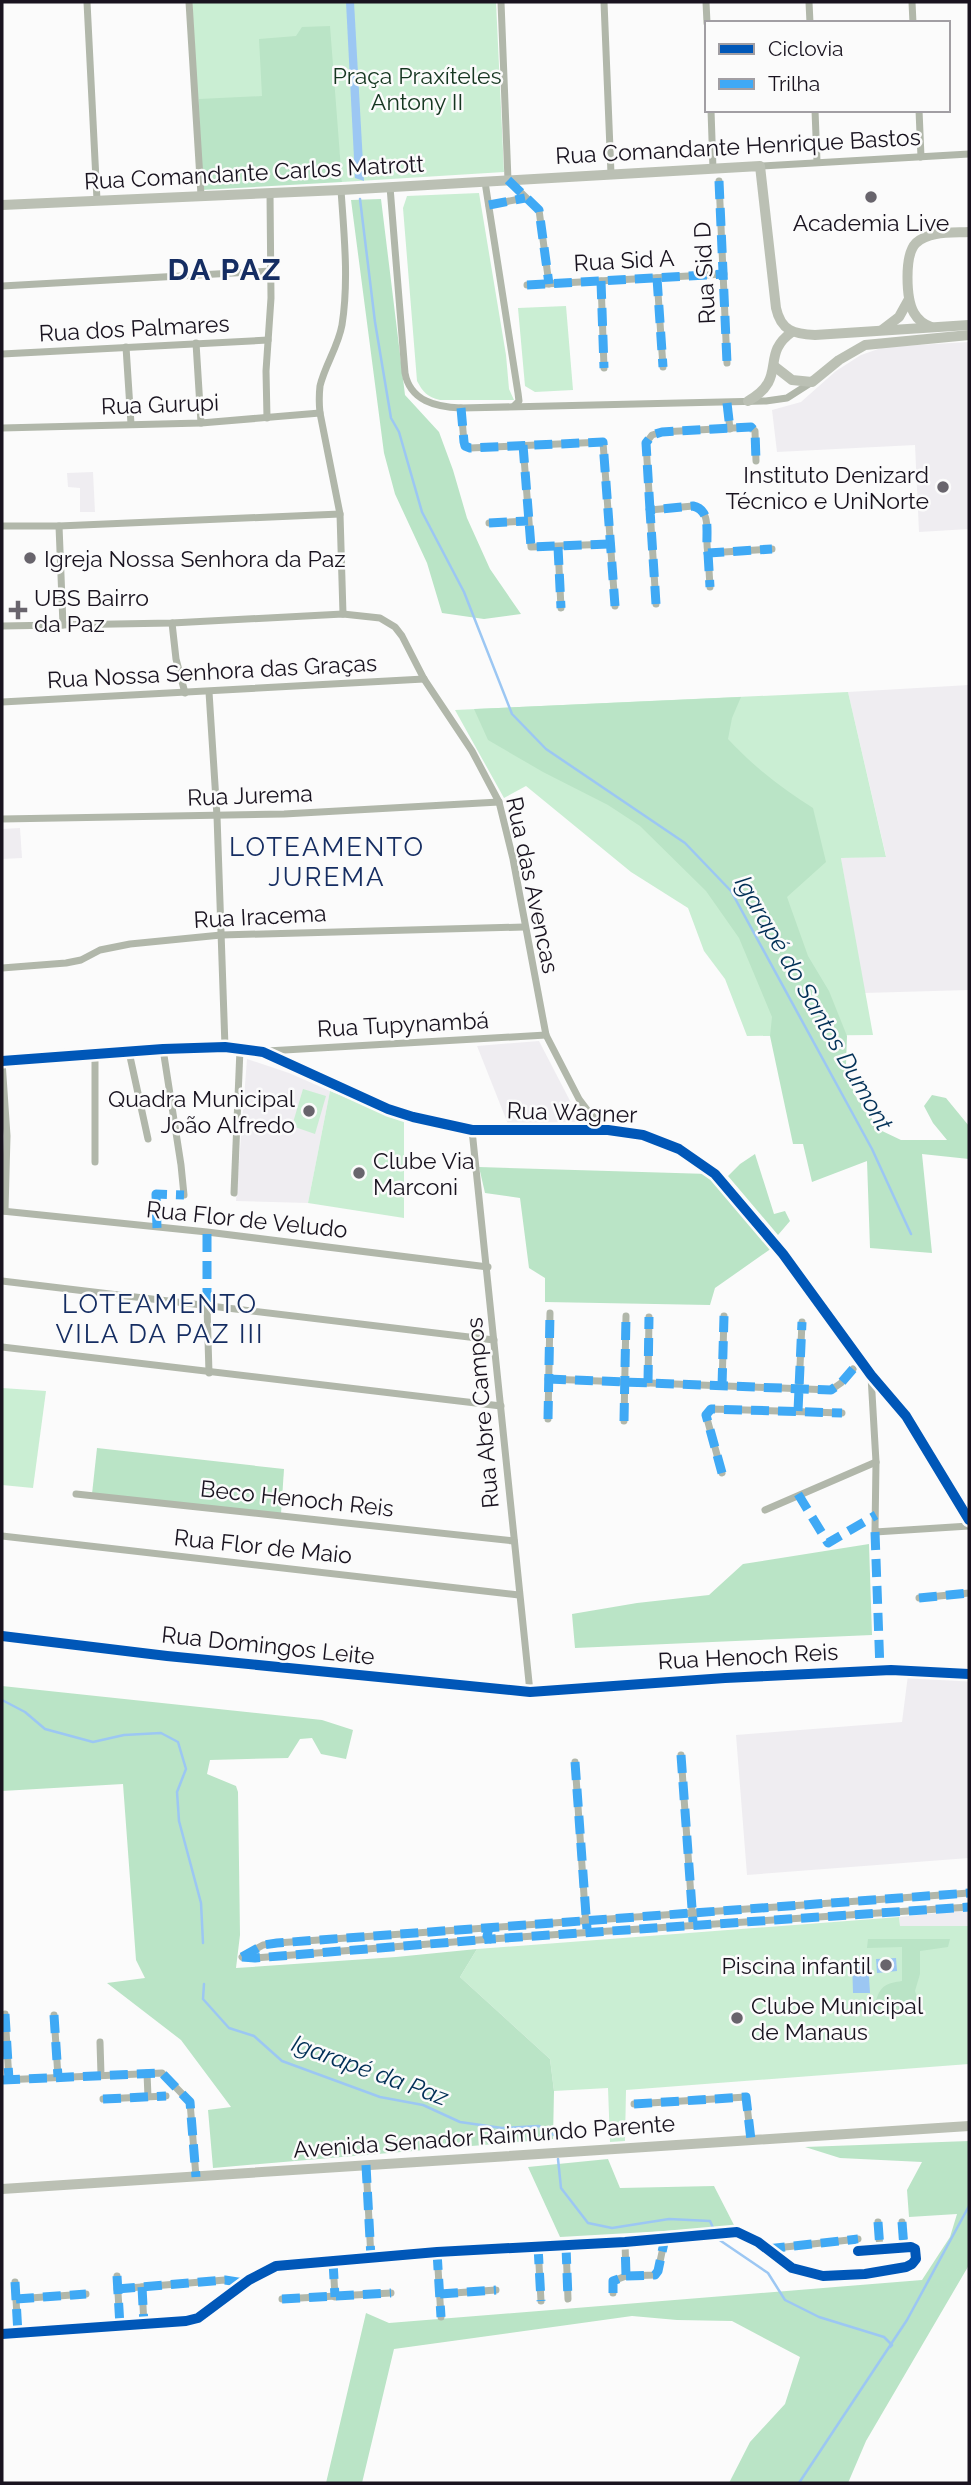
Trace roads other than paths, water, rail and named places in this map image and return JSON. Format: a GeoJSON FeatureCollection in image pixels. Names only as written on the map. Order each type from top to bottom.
{"type":"FeatureCollection","features":[{"type":"Feature","properties":{"kind":"street"},"geometry":{"type":"LineString","coordinates":[[87,2],[97,200]]}},
{"type":"Feature","properties":{"kind":"street"},"geometry":{"type":"LineString","coordinates":[[189,2],[201,195]]}},
{"type":"Feature","properties":{"kind":"street"},"geometry":{"type":"LineString","coordinates":[[501,2],[508,180],[539,210],[548,284]]}},
{"type":"Feature","properties":{"kind":"street"},"geometry":{"type":"LineString","coordinates":[[604,2],[611,174]]}},
{"type":"Feature","properties":{"kind":"street"},"geometry":{"type":"LineString","coordinates":[[706,2],[707,21]]}},
{"type":"Feature","properties":{"kind":"street"},"geometry":{"type":"LineString","coordinates":[[809,2],[810,21]]}},
{"type":"Feature","properties":{"kind":"street"},"geometry":{"type":"LineString","coordinates":[[912,2],[914,21]]}},
{"type":"Feature","properties":{"kind":"street"},"geometry":{"type":"LineString","coordinates":[[711,112],[713,169]]}},
{"type":"Feature","properties":{"kind":"street"},"geometry":{"type":"LineString","coordinates":[[815,112],[817,162]]}},
{"type":"Feature","properties":{"kind":"street"},"geometry":{"type":"LineString","coordinates":[[919,112],[921,157]]}},
{"type":"Feature","properties":{"kind":"street","name":"Rua Comandante Henrique Bastos"},"geometry":{"type":"LineString","coordinates":[[508,180],[969,154]]}},
{"type":"Feature","properties":{"kind":"street"},"geometry":{"type":"LineString","coordinates":[[760,166],[776,308],[782,324],[792,332],[815,335],[969,325]]}},
{"type":"Feature","properties":{"kind":"street","name":"Rua Comandante Carlos Matrott"},"geometry":{"type":"LineString","coordinates":[[2,205],[508,180]]}},
{"type":"Feature","properties":{"kind":"street","name":"Rua Sid D"},"geometry":{"type":"LineString","coordinates":[[719,181],[727,363]]}},
{"type":"Feature","properties":{"kind":"street"},"geometry":{"type":"LineString","coordinates":[[485,182],[519,393],[519,401],[514,406]]}},
{"type":"Feature","properties":{"kind":"street"},"geometry":{"type":"LineString","coordinates":[[390,187],[406,381],[413,393],[439,406],[461,408],[727,402],[787,398],[839,360],[865,345],[969,335]]}},
{"type":"Feature","properties":{"kind":"street"},"geometry":{"type":"LineString","coordinates":[[343,190],[341,326],[321,385],[320,413],[340,514],[343,614]]}},
{"type":"Feature","properties":{"kind":"street"},"geometry":{"type":"LineString","coordinates":[[267,418],[270,193]]}},
{"type":"Feature","properties":{"kind":"street"},"geometry":{"type":"LineString","coordinates":[[489,205],[526,198]]}},
{"type":"Feature","properties":{"kind":"street"},"geometry":{"type":"LineString","coordinates":[[933,328],[926,326],[916,317],[909,299],[909,252],[917,242],[936,234],[969,232]]}},
{"type":"Feature","properties":{"kind":"street"},"geometry":{"type":"LineString","coordinates":[[2,286],[271,271]]}},
{"type":"Feature","properties":{"kind":"street","name":"Rua Sid A"},"geometry":{"type":"LineString","coordinates":[[527,285],[724,274]]}},
{"type":"Feature","properties":{"kind":"street"},"geometry":{"type":"LineString","coordinates":[[657,278],[663,367]]}},
{"type":"Feature","properties":{"kind":"street"},"geometry":{"type":"LineString","coordinates":[[601,281],[604,368]]}},
{"type":"Feature","properties":{"kind":"street"},"geometry":{"type":"LineString","coordinates":[[881,331],[899,317],[909,299]]}},
{"type":"Feature","properties":{"kind":"street"},"geometry":{"type":"LineString","coordinates":[[748,401],[768,387],[777,347],[792,332]]}},
{"type":"Feature","properties":{"kind":"street","name":"Rua dos Palmares"},"geometry":{"type":"LineString","coordinates":[[2,354],[268,340]]}},
{"type":"Feature","properties":{"kind":"street"},"geometry":{"type":"LineString","coordinates":[[196,343],[201,423]]}},
{"type":"Feature","properties":{"kind":"street"},"geometry":{"type":"LineString","coordinates":[[126,347],[131,424]]}},
{"type":"Feature","properties":{"kind":"street"},"geometry":{"type":"LineString","coordinates":[[774,366],[792,380],[812,382]]}},
{"type":"Feature","properties":{"kind":"street"},"geometry":{"type":"LineString","coordinates":[[519,393],[528,402],[541,406]]}},
{"type":"Feature","properties":{"kind":"street"},"geometry":{"type":"LineString","coordinates":[[727,402],[730,429]]}},
{"type":"Feature","properties":{"kind":"street"},"geometry":{"type":"LineString","coordinates":[[461,408],[465,446],[470,448],[603,442],[615,606]]}},
{"type":"Feature","properties":{"kind":"street","name":"Rua Gurupi"},"geometry":{"type":"LineString","coordinates":[[2,428],[201,423],[320,413]]}},
{"type":"Feature","properties":{"kind":"street"},"geometry":{"type":"LineString","coordinates":[[656,604],[646,443],[652,435],[662,432],[751,427],[755,431],[756,461]]}},
{"type":"Feature","properties":{"kind":"street"},"geometry":{"type":"LineString","coordinates":[[523,445],[531,547],[611,544]]}},
{"type":"Feature","properties":{"kind":"street"},"geometry":{"type":"LineString","coordinates":[[650,510],[694,506],[705,512],[710,587]]}},
{"type":"Feature","properties":{"kind":"street"},"geometry":{"type":"LineString","coordinates":[[2,526],[340,514]]}},
{"type":"Feature","properties":{"kind":"street"},"geometry":{"type":"LineString","coordinates":[[489,523],[528,521]]}},
{"type":"Feature","properties":{"kind":"street"},"geometry":{"type":"LineString","coordinates":[[59,526],[63,625]]}},
{"type":"Feature","properties":{"kind":"street"},"geometry":{"type":"LineString","coordinates":[[558,547],[561,608]]}},
{"type":"Feature","properties":{"kind":"street"},"geometry":{"type":"LineString","coordinates":[[708,553],[772,549]]}},
{"type":"Feature","properties":{"kind":"street","name":"Rua das Avencas"},"geometry":{"type":"LineString","coordinates":[[2,626],[172,623],[343,614],[380,618],[395,627],[472,751],[499,802],[513,859],[546,1035],[579,1099],[591,1115],[608,1130]]}},
{"type":"Feature","properties":{"kind":"street"},"geometry":{"type":"LineString","coordinates":[[172,623],[176,659],[185,693]]}},
{"type":"Feature","properties":{"kind":"street","name":"Rua Nossa Senhora das Graças"},"geometry":{"type":"LineString","coordinates":[[2,702],[425,679]]}},
{"type":"Feature","properties":{"kind":"street"},"geometry":{"type":"LineString","coordinates":[[209,692],[217,816],[225,1047]]}},
{"type":"Feature","properties":{"kind":"street","name":"Rua Jurema"},"geometry":{"type":"LineString","coordinates":[[2,819],[284,814],[499,802]]}},
{"type":"Feature","properties":{"kind":"street","name":"Rua Iracema"},"geometry":{"type":"LineString","coordinates":[[2,968],[66,963],[81,960],[100,950],[130,944],[221,935],[524,926]]}},
{"type":"Feature","properties":{"kind":"street","name":"Rua Tupynambá"},"geometry":{"type":"LineString","coordinates":[[263,1052],[546,1035]]}},
{"type":"Feature","properties":{"kind":"street","name":"Rua Wagner"},"geometry":{"type":"LineString","coordinates":[[2,1061],[225,1047],[263,1052],[388,1109],[413,1117],[472,1130],[608,1130],[643,1135],[679,1149],[715,1174],[783,1254],[871,1375],[906,1416],[969,1520]]}},
{"type":"Feature","properties":{"kind":"street"},"geometry":{"type":"LineString","coordinates":[[163,1049],[184,1195]]}},
{"type":"Feature","properties":{"kind":"street"},"geometry":{"type":"LineString","coordinates":[[234,1194],[240,1049]]}},
{"type":"Feature","properties":{"kind":"street"},"geometry":{"type":"LineString","coordinates":[[130,1052],[148,1139]]}},
{"type":"Feature","properties":{"kind":"street"},"geometry":{"type":"LineString","coordinates":[[95,1054],[95,1162]]}},
{"type":"Feature","properties":{"kind":"street"},"geometry":{"type":"LineString","coordinates":[[2,1061],[7,1136],[4,1211]]}},
{"type":"Feature","properties":{"kind":"street","name":"Rua Abre Campos"},"geometry":{"type":"LineString","coordinates":[[472,1130],[530,1692]]}},
{"type":"Feature","properties":{"kind":"street","name":"Rua Flor de Veludo"},"geometry":{"type":"LineString","coordinates":[[4,1211],[207,1232],[488,1267]]}},
{"type":"Feature","properties":{"kind":"street"},"geometry":{"type":"LineString","coordinates":[[2,1281],[494,1340]]}},
{"type":"Feature","properties":{"kind":"street"},"geometry":{"type":"LineString","coordinates":[[207,1306],[209,1373]]}},
{"type":"Feature","properties":{"kind":"street"},"geometry":{"type":"LineString","coordinates":[[548,1419],[550,1313]]}},
{"type":"Feature","properties":{"kind":"street"},"geometry":{"type":"LineString","coordinates":[[624,1421],[626,1316]]}},
{"type":"Feature","properties":{"kind":"street"},"geometry":{"type":"LineString","coordinates":[[722,1386],[724,1316]]}},
{"type":"Feature","properties":{"kind":"street"},"geometry":{"type":"LineString","coordinates":[[648,1383],[649,1317]]}},
{"type":"Feature","properties":{"kind":"street"},"geometry":{"type":"LineString","coordinates":[[798,1411],[802,1322]]}},
{"type":"Feature","properties":{"kind":"street"},"geometry":{"type":"LineString","coordinates":[[2,1348],[501,1406]]}},
{"type":"Feature","properties":{"kind":"street"},"geometry":{"type":"LineString","coordinates":[[548,1379],[831,1390],[853,1369]]}},
{"type":"Feature","properties":{"kind":"street"},"geometry":{"type":"LineString","coordinates":[[871,1375],[876,1462],[875,1532],[969,1526]]}},
{"type":"Feature","properties":{"kind":"street"},"geometry":{"type":"LineString","coordinates":[[722,1473],[706,1415],[712,1409],[842,1413]]}},
{"type":"Feature","properties":{"kind":"street"},"geometry":{"type":"LineString","coordinates":[[765,1510],[876,1462]]}},
{"type":"Feature","properties":{"kind":"street","name":"Beco Henoch Reis"},"geometry":{"type":"LineString","coordinates":[[76,1494],[514,1541]]}},
{"type":"Feature","properties":{"kind":"street","name":"Rua Flor de Maio"},"geometry":{"type":"LineString","coordinates":[[2,1536],[519,1595]]}},
{"type":"Feature","properties":{"kind":"street"},"geometry":{"type":"LineString","coordinates":[[919,1598],[969,1593]]}},
{"type":"Feature","properties":{"kind":"street","name":"Rua Domingos Leite"},"geometry":{"type":"LineString","coordinates":[[2,1636],[167,1656],[530,1692]]}},
{"type":"Feature","properties":{"kind":"street","name":"Rua Henoch Reis"},"geometry":{"type":"LineString","coordinates":[[530,1692],[725,1678],[891,1670],[969,1674]]}},
{"type":"Feature","properties":{"kind":"street"},"geometry":{"type":"LineString","coordinates":[[681,1755],[693,1926]]}},
{"type":"Feature","properties":{"kind":"street"},"geometry":{"type":"LineString","coordinates":[[575,1762],[587,1933]]}},
{"type":"Feature","properties":{"kind":"street"},"geometry":{"type":"LineString","coordinates":[[969,1893],[278,1943],[263,1945],[242,1957],[969,1907]]}},
{"type":"Feature","properties":{"kind":"street"},"geometry":{"type":"LineString","coordinates":[[956,1894],[957,1908]]}},
{"type":"Feature","properties":{"kind":"street"},"geometry":{"type":"LineString","coordinates":[[842,1902],[843,1915]]}},
{"type":"Feature","properties":{"kind":"street"},"geometry":{"type":"LineString","coordinates":[[489,1928],[487,1936],[491,1939]]}},
{"type":"Feature","properties":{"kind":"street"},"geometry":{"type":"LineString","coordinates":[[5,2014],[5,2080],[147,2073],[166,2076],[190,2102],[196,2177]]}},
{"type":"Feature","properties":{"kind":"street"},"geometry":{"type":"LineString","coordinates":[[54,2015],[58,2077]]}},
{"type":"Feature","properties":{"kind":"street"},"geometry":{"type":"LineString","coordinates":[[100,2042],[101,2075]]}},
{"type":"Feature","properties":{"kind":"street"},"geometry":{"type":"LineString","coordinates":[[147,2073],[148,2097]]}},
{"type":"Feature","properties":{"kind":"street"},"geometry":{"type":"LineString","coordinates":[[103,2099],[166,2096]]}},
{"type":"Feature","properties":{"kind":"street"},"geometry":{"type":"LineString","coordinates":[[634,2104],[746,2097],[751,2140]]}},
{"type":"Feature","properties":{"kind":"street","name":"Avenida Senador Raimundo Parente"},"geometry":{"type":"LineString","coordinates":[[2,2189],[969,2126]]}},
{"type":"Feature","properties":{"kind":"street"},"geometry":{"type":"LineString","coordinates":[[366,2165],[371,2258]]}},
{"type":"Feature","properties":{"kind":"street"},"geometry":{"type":"LineString","coordinates":[[878,2222],[880,2249]]}},
{"type":"Feature","properties":{"kind":"street"},"geometry":{"type":"LineString","coordinates":[[902,2222],[904,2248]]}},
{"type":"Feature","properties":{"kind":"street"},"geometry":{"type":"LineString","coordinates":[[2,2334],[186,2322],[198,2318],[262,2271],[276,2266],[437,2252],[566,2246],[737,2232],[767,2249],[792,2269],[823,2276],[865,2274],[906,2267],[916,2259],[915,2249],[858,2250]]}},
{"type":"Feature","properties":{"kind":"street"},"geometry":{"type":"LineString","coordinates":[[613,2293],[613,2280],[626,2276],[655,2275],[659,2272],[665,2238]]}},
{"type":"Feature","properties":{"kind":"street"},"geometry":{"type":"LineString","coordinates":[[767,2249],[858,2239]]}},
{"type":"Feature","properties":{"kind":"street"},"geometry":{"type":"LineString","coordinates":[[625,2242],[626,2276]]}},
{"type":"Feature","properties":{"kind":"street"},"geometry":{"type":"LineString","coordinates":[[538,2246],[541,2301]]}},
{"type":"Feature","properties":{"kind":"street"},"geometry":{"type":"LineString","coordinates":[[566,2246],[568,2299]]}},
{"type":"Feature","properties":{"kind":"street"},"geometry":{"type":"LineString","coordinates":[[437,2252],[441,2317]]}},
{"type":"Feature","properties":{"kind":"street"},"geometry":{"type":"LineString","coordinates":[[332,2261],[335,2297]]}},
{"type":"Feature","properties":{"kind":"street"},"geometry":{"type":"LineString","coordinates":[[117,2276],[120,2326]]}},
{"type":"Feature","properties":{"kind":"street"},"geometry":{"type":"LineString","coordinates":[[117,2289],[225,2280],[245,2284]]}},
{"type":"Feature","properties":{"kind":"street"},"geometry":{"type":"LineString","coordinates":[[15,2282],[18,2334]]}},
{"type":"Feature","properties":{"kind":"street"},"geometry":{"type":"LineString","coordinates":[[142,2287],[144,2325]]}},
{"type":"Feature","properties":{"kind":"street"},"geometry":{"type":"LineString","coordinates":[[440,2294],[496,2290]]}},
{"type":"Feature","properties":{"kind":"street"},"geometry":{"type":"LineString","coordinates":[[282,2300],[391,2293]]}},
{"type":"Feature","properties":{"kind":"street"},"geometry":{"type":"LineString","coordinates":[[16,2299],[86,2294]]}},
{"type":"Feature","properties":{"kind":"water"},"geometry":{"type":"Polygon","coordinates":[[[346,2],[354,2],[364,181],[355,178],[346,2]]]}},
{"type":"Feature","properties":{"kind":"water","name":"Piscina infantil"},"geometry":{"type":"Polygon","coordinates":[[[896,1958],[897,1971],[877,1973],[876,1959],[896,1958]]]}},
{"type":"Feature","properties":{"kind":"water"},"geometry":{"type":"Polygon","coordinates":[[[852,1960],[868,1960],[870,1993],[853,1993],[852,1960]]]}},
{"type":"Feature","properties":{"kind":"waterway","name":"Igarapé do Santos Dumont"},"geometry":{"type":"LineString","coordinates":[[360,199],[375,322],[391,418],[399,432],[422,512],[464,592],[512,714],[546,749],[685,843],[731,891],[872,1149],[911,1234]]}},
{"type":"Feature","properties":{"kind":"waterway","name":"Igarapé da Paz"},"geometry":{"type":"LineString","coordinates":[[2,1700],[25,1712],[45,1729],[93,1742],[124,1735],[161,1733],[178,1742],[186,1769],[177,1792],[179,1821],[201,1903],[203,1943]]}},
{"type":"Feature","properties":{"kind":"waterway","name":"Igarapé da Paz"},"geometry":{"type":"LineString","coordinates":[[204,1984],[203,1999],[229,2028],[254,2036],[282,2061],[380,2097],[423,2105],[460,2122],[502,2128],[539,2126],[557,2137]]}},
{"type":"Feature","properties":{"kind":"waterway","name":"Igarapé da Paz"},"geometry":{"type":"LineString","coordinates":[[558,2159],[561,2188],[588,2223],[612,2228],[669,2219],[710,2221],[718,2239],[768,2273],[785,2300],[819,2317],[884,2337],[892,2345],[890,2347]]}},
{"type":"Feature","properties":{"kind":"waterway","name":"Igarapé da Paz"},"geometry":{"type":"LineString","coordinates":[[799,2483],[907,2320],[969,2206]]}},
{"type":"Feature","properties":{"kind":"place","name":"Academia Live"},"geometry":{"type":"Point","coordinates":[871,197]}},
{"type":"Feature","properties":{"kind":"place","name":"Instituto Denizard Técnico e UniNorte"},"geometry":{"type":"Point","coordinates":[943,487]}},
{"type":"Feature","properties":{"kind":"place","name":"Igreja Nossa Senhora da Paz"},"geometry":{"type":"Point","coordinates":[30,558]}},
{"type":"Feature","properties":{"kind":"place","name":"UBS Bairro da Paz"},"geometry":{"type":"Point","coordinates":[18,610]}},
{"type":"Feature","properties":{"kind":"place","name":"Quadra Municipal João Alfredo"},"geometry":{"type":"Point","coordinates":[309,1111]}},
{"type":"Feature","properties":{"kind":"place","name":"Clube Via Marconi"},"geometry":{"type":"Point","coordinates":[359,1173]}},
{"type":"Feature","properties":{"kind":"place","name":"Piscina infantil"},"geometry":{"type":"Point","coordinates":[886,1965]}},
{"type":"Feature","properties":{"kind":"place","name":"Clube Municipal de Manaus"},"geometry":{"type":"Point","coordinates":[737,2018]}},
{"type":"Feature","properties":{"kind":"district","name":"DA PAZ"},"geometry":{"type":"Point","coordinates":[225,269]}},
{"type":"Feature","properties":{"kind":"district","name":"LOTEAMENTO JUREMA"},"geometry":{"type":"Point","coordinates":[327,862]}},
{"type":"Feature","properties":{"kind":"district","name":"LOTEAMENTO VILA DA PAZ III"},"geometry":{"type":"Point","coordinates":[160,1319]}},
{"type":"Feature","properties":{"kind":"park label","name":"Praça Praxíteles Antony II"},"geometry":{"type":"Point","coordinates":[417,88]}}]}
